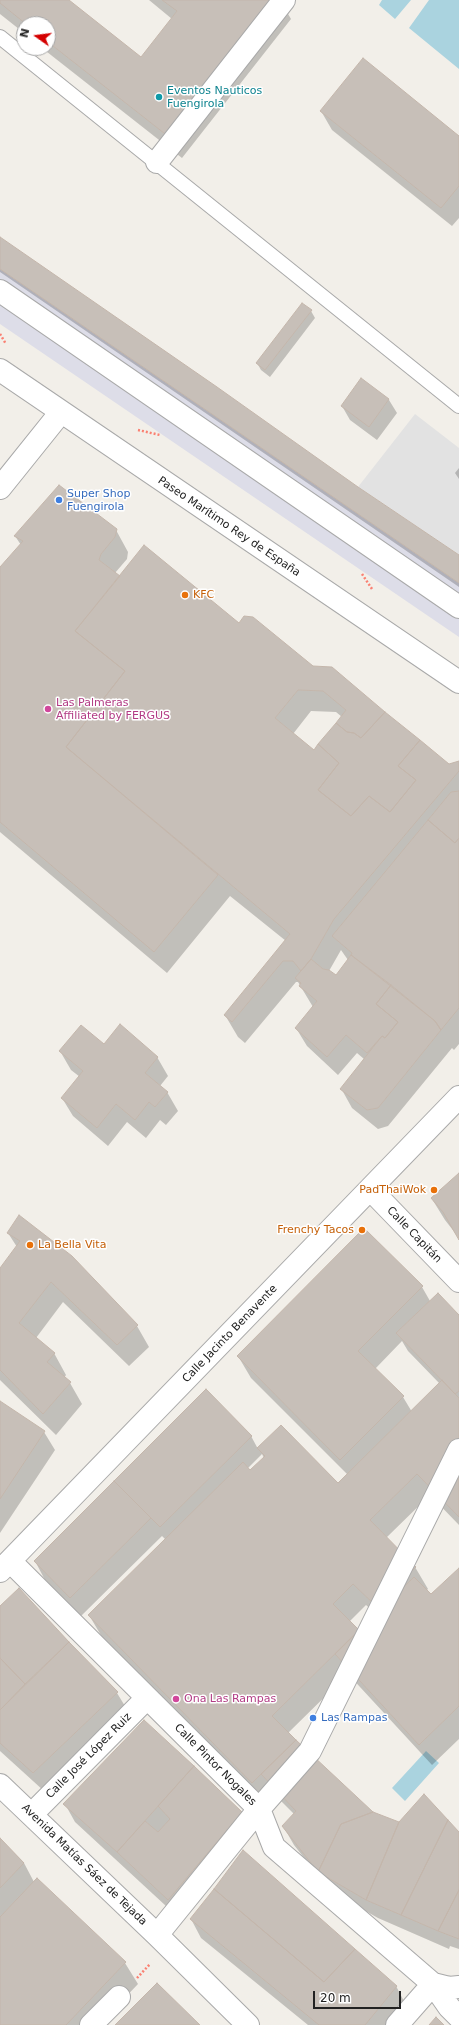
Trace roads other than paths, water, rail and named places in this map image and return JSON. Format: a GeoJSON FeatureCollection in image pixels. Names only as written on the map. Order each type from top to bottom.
{"type":"FeatureCollection","features":[{"type":"Feature","properties":{"kind":"street"},"geometry":{"type":"LineString","coordinates":[[157,162],[284,0]]}},
{"type":"Feature","properties":{"kind":"street"},"geometry":{"type":"LineString","coordinates":[[0,291],[459,607]]}},
{"type":"Feature","properties":{"kind":"street","name":"Paseo Marítimo Rey de España"},"geometry":{"type":"LineString","coordinates":[[0,370],[459,682]]}},
{"type":"Feature","properties":{"kind":"street"},"geometry":{"type":"LineString","coordinates":[[0,488],[61,412]]}},
{"type":"Feature","properties":{"kind":"street","name":"Calle Jacinto Benavente"},"geometry":{"type":"LineString","coordinates":[[5,1566],[459,1097]]}},
{"type":"Feature","properties":{"kind":"street","name":"Calle Capitán"},"geometry":{"type":"LineString","coordinates":[[370,1189],[459,1281]]}},
{"type":"Feature","properties":{"kind":"street"},"geometry":{"type":"LineString","coordinates":[[162,1940],[260,1809],[310,1751],[459,1450]]}},
{"type":"Feature","properties":{"kind":"street","name":"Calle Pintor Nogales"},"geometry":{"type":"LineString","coordinates":[[5,1566],[61,1611],[260,1809],[274,1847],[433,1984]]}},
{"type":"Feature","properties":{"kind":"street","name":"Calle José López Ruiz"},"geometry":{"type":"LineString","coordinates":[[32,1814],[147,1698]]}},
{"type":"Feature","properties":{"kind":"street","name":"Avenida Matías Sáez de Tejada"},"geometry":{"type":"LineString","coordinates":[[3,1794],[32,1814],[248,2025]]}},
{"type":"Feature","properties":{"kind":"street"},"geometry":{"type":"LineString","coordinates":[[433,1984],[449,1988],[459,1988]]}},
{"type":"Feature","properties":{"kind":"street"},"geometry":{"type":"LineString","coordinates":[[433,1984],[449,2007],[459,2017]]}},
{"type":"Feature","properties":{"kind":"street"},"geometry":{"type":"LineString","coordinates":[[397,2025],[433,1984]]}},
{"type":"Feature","properties":{"kind":"street"},"geometry":{"type":"LineString","coordinates":[[91,2025],[119,1997]]}},
{"type":"Feature","properties":{"kind":"lane"},"geometry":{"type":"LineString","coordinates":[[0,37],[459,406]]}},
{"type":"Feature","properties":{"kind":"water"},"geometry":{"type":"Polygon","coordinates":[[[382,0],[411,0],[395,19],[379,5],[382,0]]]}},
{"type":"Feature","properties":{"kind":"water"},"geometry":{"type":"Polygon","coordinates":[[[429,0],[459,0],[459,69],[409,28],[429,0]]]}},
{"type":"Feature","properties":{"kind":"water"},"geometry":{"type":"Polygon","coordinates":[[[426,1751],[439,1763],[405,1801],[392,1788],[426,1751]]]}},
{"type":"Feature","properties":{"kind":"place","name":"Eventos Nauticos Fuengirola"},"geometry":{"type":"Point","coordinates":[159,97]}},
{"type":"Feature","properties":{"kind":"place","name":"Super Shop Fuengirola"},"geometry":{"type":"Point","coordinates":[59,500]}},
{"type":"Feature","properties":{"kind":"place","name":"KFC"},"geometry":{"type":"Point","coordinates":[185,595]}},
{"type":"Feature","properties":{"kind":"place","name":"Las Palmeras Affiliated by FERGUS"},"geometry":{"type":"Point","coordinates":[48,709]}},
{"type":"Feature","properties":{"kind":"place","name":"PadThaiWok"},"geometry":{"type":"Point","coordinates":[434,1190]}},
{"type":"Feature","properties":{"kind":"place","name":"Frenchy Tacos"},"geometry":{"type":"Point","coordinates":[362,1230]}},
{"type":"Feature","properties":{"kind":"place","name":"La Bella Vita"},"geometry":{"type":"Point","coordinates":[30,1245]}},
{"type":"Feature","properties":{"kind":"place","name":"Ona Las Rampas"},"geometry":{"type":"Point","coordinates":[176,1699]}},
{"type":"Feature","properties":{"kind":"place","name":"Las Rampas"},"geometry":{"type":"Point","coordinates":[313,1718]}}]}
